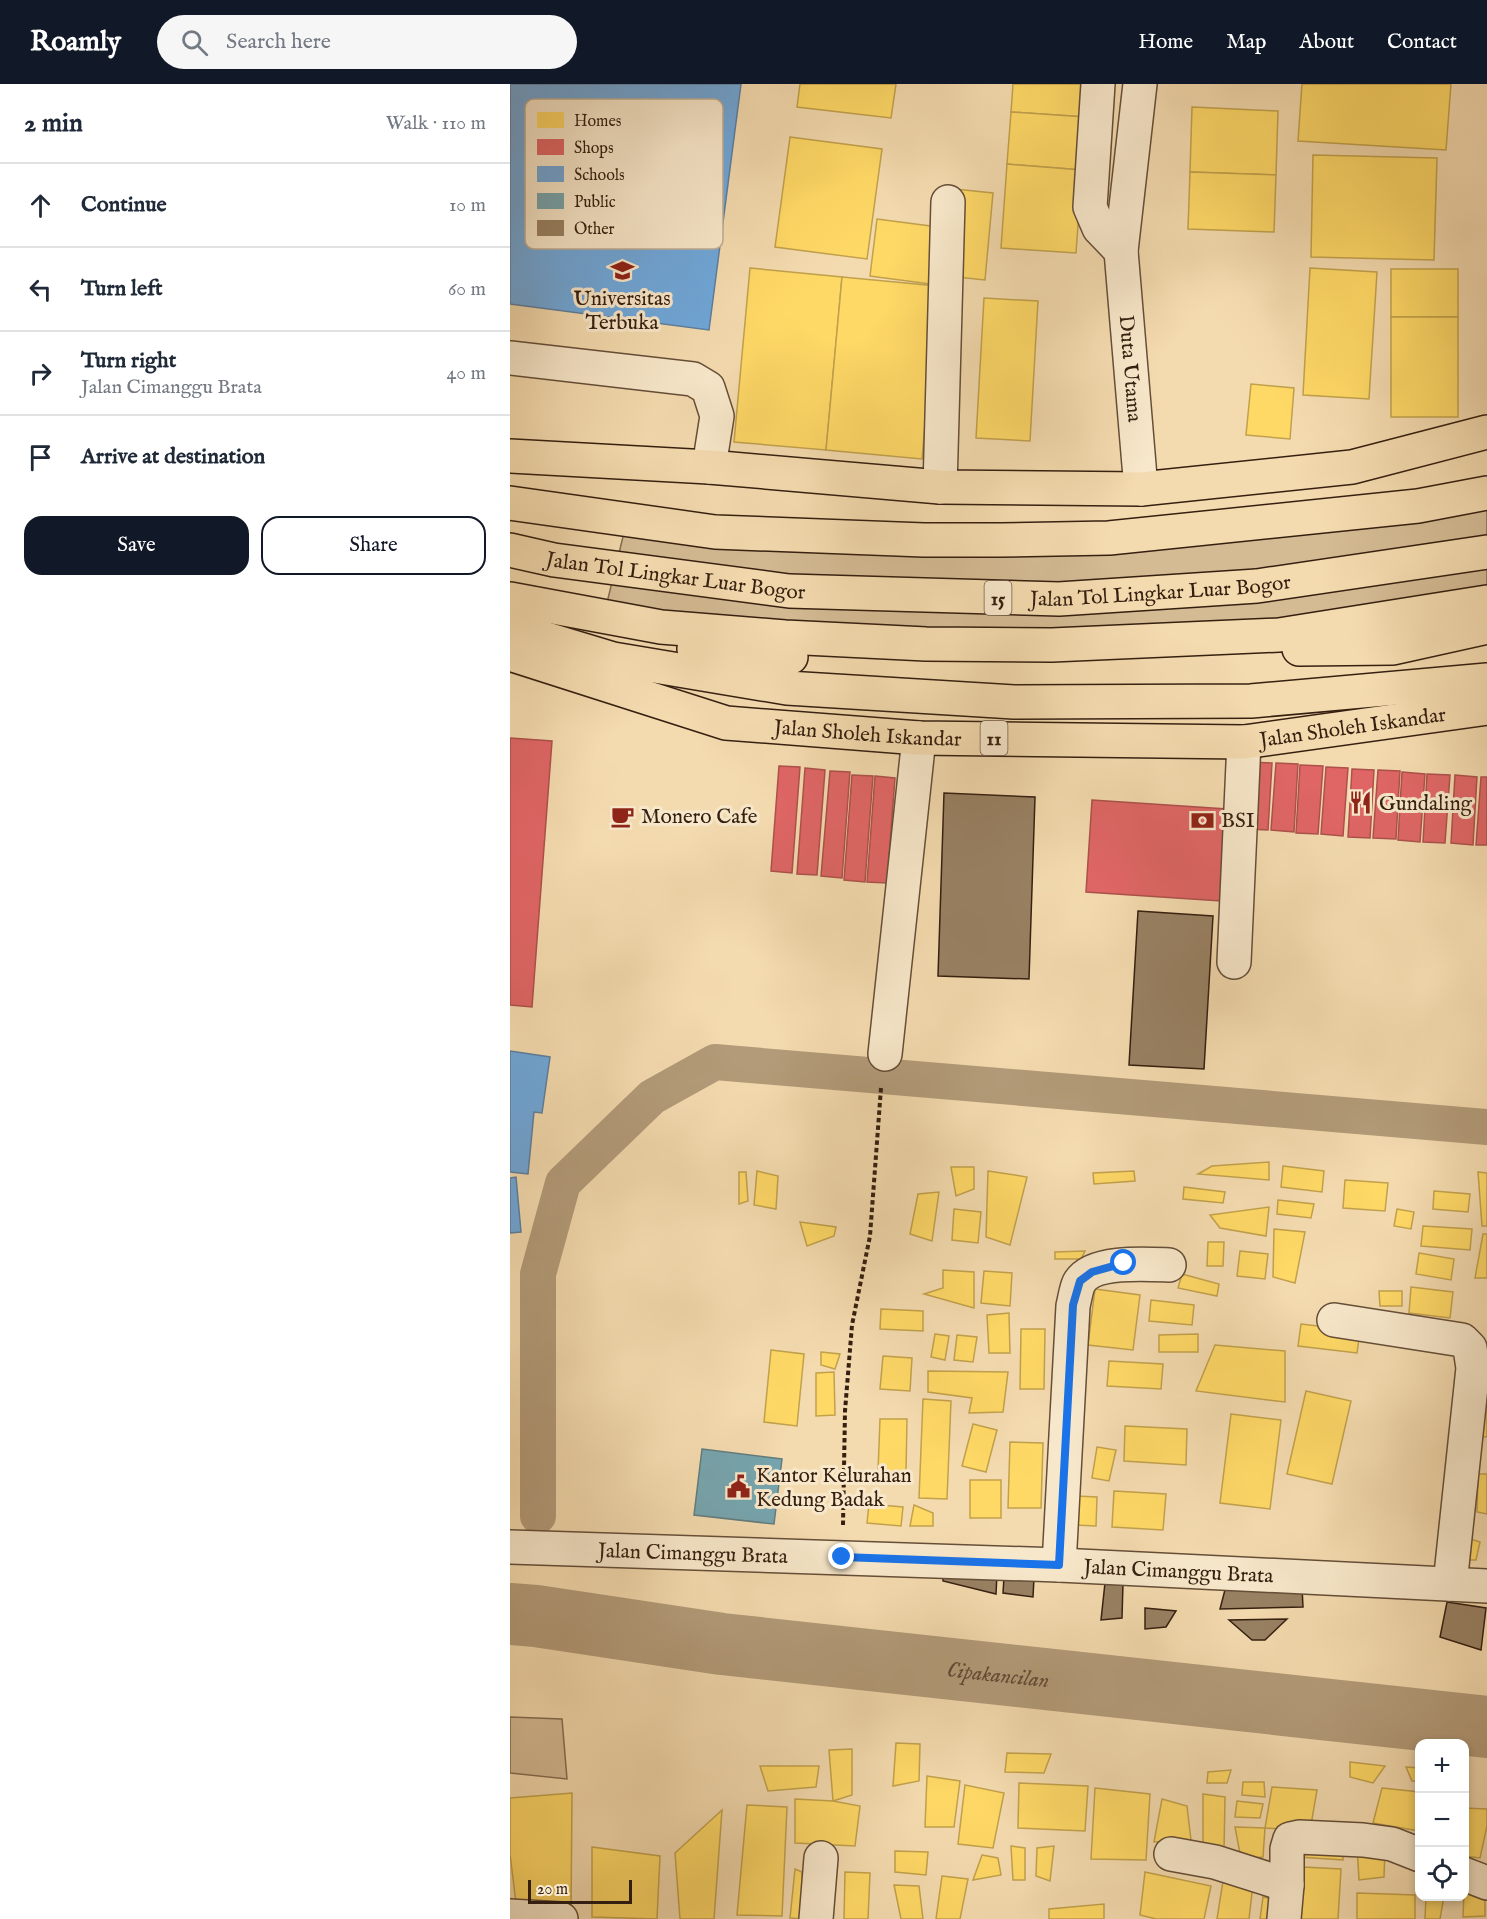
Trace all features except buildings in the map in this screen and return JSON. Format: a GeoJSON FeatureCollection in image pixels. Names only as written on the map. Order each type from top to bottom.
{"type":"FeatureCollection","features":[{"type":"Feature","properties":{"kind":"highway"},"geometry":{"type":"LineString","coordinates":[[510,456],[709,467],[940,487],[1141,489],[1352,467],[1487,432]]}},
{"type":"Feature","properties":{"kind":"highway"},"geometry":{"type":"LineString","coordinates":[[515,503],[920,519],[1114,519],[1425,486],[1487,474]]}},
{"type":"Feature","properties":{"kind":"highway"},"geometry":{"type":"LineString","coordinates":[[515,503],[715,532],[924,540],[1109,538],[1418,506],[1487,493]]}},
{"type":"Feature","properties":{"kind":"highway","name":"Jalan Tol Lingkar Luar Bogor"},"geometry":{"type":"LineString","coordinates":[[510,550],[555,560],[789,591],[1059,599],[1257,586],[1487,552]]}},
{"type":"Feature","properties":{"kind":"highway","name":"15"},"geometry":{"type":"LineString","coordinates":[[510,599],[662,627],[785,638],[926,644],[1052,645],[1279,635],[1487,602]]}},
{"type":"Feature","properties":{"kind":"highway"},"geometry":{"type":"LineString","coordinates":[[510,618],[743,657],[1393,648],[1487,627]]}},
{"type":"Feature","properties":{"kind":"highway"},"geometry":{"type":"LineString","coordinates":[[510,628],[613,659],[787,688],[1014,702],[1251,701],[1487,680]]}},
{"type":"Feature","properties":{"kind":"highway","name":"Jalan Sholeh Iskandar"},"geometry":{"type":"LineString","coordinates":[[510,654],[726,723],[919,738],[1244,742],[1487,708]]}},
{"type":"Feature","properties":{"kind":"street"},"geometry":{"type":"LineString","coordinates":[[1098,84],[1090,207],[1098,228],[1121,250]]}},
{"type":"Feature","properties":{"kind":"street","name":"Duta Utama"},"geometry":{"type":"LineString","coordinates":[[1140,84],[1121,250],[1141,489]]}},
{"type":"Feature","properties":{"kind":"street"},"geometry":{"type":"LineString","coordinates":[[940,487],[948,202]]}},
{"type":"Feature","properties":{"kind":"street"},"geometry":{"type":"LineString","coordinates":[[510,358],[693,379],[708,388],[717,416],[709,467]]}},
{"type":"Feature","properties":{"kind":"street"},"geometry":{"type":"LineString","coordinates":[[883,1069],[919,738]]}},
{"type":"Feature","properties":{"kind":"street"},"geometry":{"type":"LineString","coordinates":[[1234,962],[1244,742]]}},
{"type":"Feature","properties":{"kind":"street"},"geometry":{"type":"LineString","coordinates":[[1059,1565],[1073,1305],[1080,1281],[1092,1272],[1124,1263],[1169,1264]]}},
{"type":"Feature","properties":{"kind":"street"},"geometry":{"type":"LineString","coordinates":[[1334,1320],[1462,1340],[1470,1348],[1473,1368],[1450,1584]]}},
{"type":"Feature","properties":{"kind":"street","name":"Jalan Cimanggu Brata"},"geometry":{"type":"LineString","coordinates":[[510,1547],[1059,1565],[1487,1586]]}},
{"type":"Feature","properties":{"kind":"street"},"geometry":{"type":"LineString","coordinates":[[1284,1919],[1287,1849],[1290,1839],[1299,1837],[1363,1840],[1392,1844],[1415,1853]]}},
{"type":"Feature","properties":{"kind":"street"},"geometry":{"type":"LineString","coordinates":[[1171,1854],[1215,1862],[1287,1885]]}},
{"type":"Feature","properties":{"kind":"street"},"geometry":{"type":"LineString","coordinates":[[816,1919],[821,1858]]}},
{"type":"Feature","properties":{"kind":"street"},"geometry":{"type":"LineString","coordinates":[[1469,1876],[1487,1883]]}},
{"type":"Feature","properties":{"kind":"street"},"geometry":{"type":"LineString","coordinates":[[510,1916],[561,1919]]}},
{"type":"Feature","properties":{"kind":"path"},"geometry":{"type":"LineString","coordinates":[[842,1557],[845,1411],[852,1325],[870,1236],[883,1069]]}},
{"type":"Feature","properties":{"kind":"shaded area"},"geometry":{"type":"Polygon","coordinates":[[[1487,491],[1487,602],[1052,645],[604,615],[627,520],[1001,540],[1487,491]]]}},
{"type":"Feature","properties":{"kind":"shaded area"},"geometry":{"type":"Polygon","coordinates":[[[510,1717],[562,1719],[567,1779],[510,1773],[510,1717]]]}},
{"type":"Feature","properties":{"kind":"waterway"},"geometry":{"type":"LineString","coordinates":[[538,1516],[538,1274],[563,1183],[652,1097],[715,1062],[1487,1127]]}},
{"type":"Feature","properties":{"kind":"waterway","name":"Cipakancilan"},"geometry":{"type":"LineString","coordinates":[[510,1614],[722,1644],[1487,1727]]}},
{"type":"Feature","properties":{"kind":"place","name":"Universitas Terbuka"},"geometry":{"type":"Point","coordinates":[622,270]}},
{"type":"Feature","properties":{"kind":"place","name":"Gundaling"},"geometry":{"type":"Point","coordinates":[1361,803]}},
{"type":"Feature","properties":{"kind":"place","name":"Monero Cafe"},"geometry":{"type":"Point","coordinates":[623,816]}},
{"type":"Feature","properties":{"kind":"place","name":"BSI"},"geometry":{"type":"Point","coordinates":[1203,820]}},
{"type":"Feature","properties":{"kind":"place","name":"Kantor Kelurahan Kedung Badak"},"geometry":{"type":"Point","coordinates":[738,1487]}},
{"type":"Feature","properties":{"kind":"route"},"geometry":{"type":"LineString","coordinates":[[842,1557],[1059,1565],[1073,1305],[1080,1281],[1092,1272],[1124,1263]]}}]}
